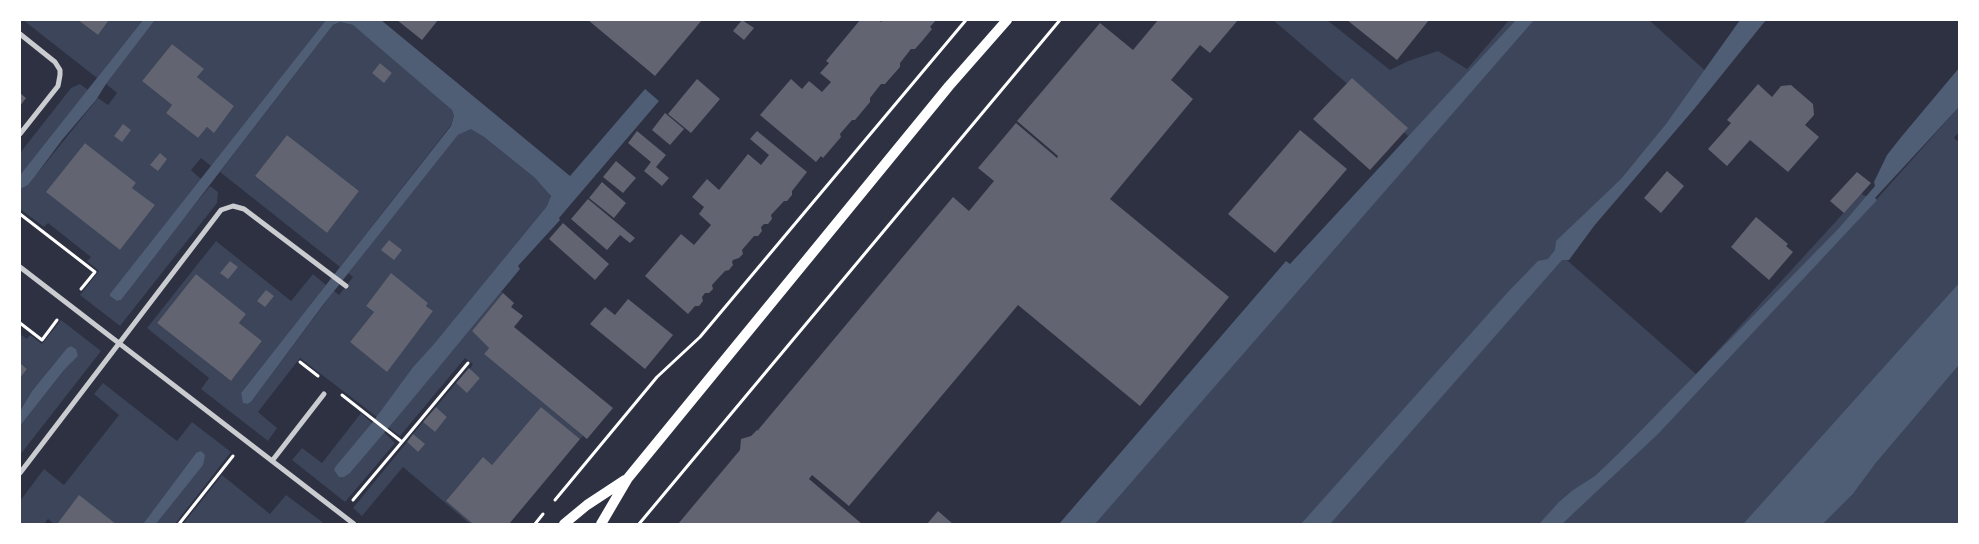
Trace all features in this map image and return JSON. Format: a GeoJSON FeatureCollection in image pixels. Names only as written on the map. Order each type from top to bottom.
{"type":"FeatureCollection","features":[{"type":"Feature","properties":{"kind":"main road"},"geometry":{"type":"LineString","coordinates":[[601,524],[628,478],[942,94],[1007,20]]}},
{"type":"Feature","properties":{"kind":"main road"},"geometry":{"type":"LineString","coordinates":[[564,524],[587,505],[628,478]]}},
{"type":"Feature","properties":{"kind":"street"},"geometry":{"type":"LineString","coordinates":[[20,34],[55,62],[60,70],[60,75],[58,86],[20,134]]}},
{"type":"Feature","properties":{"kind":"street"},"geometry":{"type":"LineString","coordinates":[[20,472],[218,213],[227,207],[232,206],[244,209],[346,286]]}},
{"type":"Feature","properties":{"kind":"street"},"geometry":{"type":"LineString","coordinates":[[20,267],[354,524]]}},
{"type":"Feature","properties":{"kind":"street"},"geometry":{"type":"LineString","coordinates":[[272,461],[324,394]]}},
{"type":"Feature","properties":{"kind":"path"},"geometry":{"type":"LineString","coordinates":[[554,501],[658,377],[700,337],[966,20]]}},
{"type":"Feature","properties":{"kind":"path"},"geometry":{"type":"LineString","coordinates":[[638,524],[1060,20]]}},
{"type":"Feature","properties":{"kind":"path"},"geometry":{"type":"LineString","coordinates":[[342,514],[468,363]]}},
{"type":"Feature","properties":{"kind":"path"},"geometry":{"type":"LineString","coordinates":[[370,417],[402,442]]}},
{"type":"Feature","properties":{"kind":"path"},"geometry":{"type":"LineString","coordinates":[[179,524],[245,440]]}},
{"type":"Feature","properties":{"kind":"path"},"geometry":{"type":"LineString","coordinates":[[535,524],[547,509]]}},
{"type":"Feature","properties":{"kind":"shaded area"},"geometry":{"type":"Polygon","coordinates":[[[23,20],[78,20],[98,35],[109,20],[143,20],[97,78],[23,20]]]}},
{"type":"Feature","properties":{"kind":"shaded area"},"geometry":{"type":"Polygon","coordinates":[[[143,20],[155,20],[96,100],[62,140],[28,185],[20,189],[20,175],[143,20]]]}},
{"type":"Feature","properties":{"kind":"shaded area"},"geometry":{"type":"Polygon","coordinates":[[[155,20],[326,20],[211,166],[201,158],[191,170],[201,179],[111,296],[117,301],[121,300],[152,257],[210,186],[218,192],[217,203],[120,326],[80,295],[99,271],[87,261],[91,257],[48,223],[44,227],[20,209],[20,189],[28,185],[98,98],[108,105],[117,93],[106,84],[155,20]],[[172,44],[142,81],[172,105],[166,113],[198,138],[207,127],[214,132],[234,106],[197,77],[203,69],[172,44]],[[85,143],[47,192],[120,250],[155,205],[132,188],[136,183],[85,143]]]}},
{"type":"Feature","properties":{"kind":"shaded area"},"geometry":{"type":"Polygon","coordinates":[[[326,20],[381,20],[570,176],[645,89],[659,101],[559,218],[560,220],[518,266],[520,269],[411,401],[350,473],[344,477],[339,477],[334,470],[336,466],[372,423],[413,367],[547,206],[551,196],[535,178],[484,137],[471,129],[458,135],[323,305],[251,402],[243,403],[241,393],[451,126],[454,116],[452,110],[353,25],[340,22],[333,25],[121,300],[117,301],[110,296],[326,20]]]}},
{"type":"Feature","properties":{"kind":"shaded area"},"geometry":{"type":"Polygon","coordinates":[[[1273,20],[1327,20],[1390,70],[1408,61],[1438,51],[1467,69],[1509,20],[1649,20],[1710,75],[1560,254],[1696,374],[1861,194],[1876,200],[1959,107],[1959,132],[1954,138],[1959,142],[1959,283],[1743,524],[1061,524],[1408,136],[1273,20]]]}},
{"type":"Feature","properties":{"kind":"shaded area"},"geometry":{"type":"Polygon","coordinates":[[[1516,20],[1534,20],[1095,524],[1059,524],[1286,261],[1290,264],[1516,20]]]}},
{"type":"Feature","properties":{"kind":"shaded area"},"geometry":{"type":"Polygon","coordinates":[[[1740,20],[1766,20],[1695,108],[1594,226],[1569,260],[1562,260],[1330,524],[1301,524],[1507,293],[1538,261],[1548,259],[1555,250],[1556,241],[1621,179],[1666,124],[1740,20]]]}},
{"type":"Feature","properties":{"kind":"shaded area"},"geometry":{"type":"Polygon","coordinates":[[[340,22],[353,25],[452,110],[454,116],[451,125],[340,267],[220,172],[333,25],[340,22]],[[380,63],[372,73],[384,82],[392,73],[380,63]],[[287,135],[255,176],[327,233],[359,191],[287,135]]]}},
{"type":"Feature","properties":{"kind":"shaded area"},"geometry":{"type":"Polygon","coordinates":[[[1959,68],[1959,107],[1875,198],[1877,200],[1658,434],[1562,524],[1539,524],[1559,502],[1573,490],[1595,476],[1618,454],[1840,227],[1875,186],[1874,182],[1887,155],[1959,68]]]}},
{"type":"Feature","properties":{"kind":"shaded area"},"geometry":{"type":"Polygon","coordinates":[[[80,84],[88,90],[20,175],[20,153],[71,88],[80,84]]]}},
{"type":"Feature","properties":{"kind":"shaded area"},"geometry":{"type":"Polygon","coordinates":[[[471,128],[535,178],[549,192],[551,199],[413,367],[377,417],[300,358],[258,412],[277,428],[268,441],[201,389],[209,378],[147,328],[216,241],[291,301],[313,274],[326,285],[241,393],[245,404],[251,402],[334,291],[339,295],[353,277],[348,273],[458,135],[471,128]],[[196,274],[157,323],[231,381],[262,341],[239,323],[246,314],[196,274]],[[391,274],[366,306],[374,312],[350,342],[387,371],[433,311],[426,306],[428,303],[391,274]]]}},
{"type":"Feature","properties":{"kind":"shaded area"},"geometry":{"type":"Polygon","coordinates":[[[1959,283],[1959,365],[1875,464],[1853,494],[1823,524],[1743,524],[1959,283]]]}},
{"type":"Feature","properties":{"kind":"shaded area"},"geometry":{"type":"Polygon","coordinates":[[[501,292],[503,293],[472,331],[489,348],[484,354],[583,436],[580,439],[541,407],[492,465],[446,501],[473,524],[470,524],[403,467],[362,516],[353,508],[407,442],[418,452],[413,434],[423,422],[435,432],[447,417],[436,407],[456,383],[467,392],[480,378],[470,369],[473,364],[465,358],[400,436],[388,427],[501,292]]]}},
{"type":"Feature","properties":{"kind":"shaded area"},"geometry":{"type":"Polygon","coordinates":[[[61,320],[101,351],[20,455],[20,426],[64,370],[78,356],[75,348],[71,346],[67,348],[32,391],[20,411],[20,378],[27,369],[20,363],[20,334],[27,339],[30,335],[42,344],[61,320]]]}},
{"type":"Feature","properties":{"kind":"shaded area"},"geometry":{"type":"Polygon","coordinates":[[[71,346],[76,349],[78,356],[64,370],[20,426],[20,411],[32,391],[67,348],[71,346]]]}},
{"type":"Feature","properties":{"kind":"shaded area"},"geometry":{"type":"Polygon","coordinates":[[[1959,365],[1959,524],[1823,524],[1853,494],[1875,464],[1959,365]]]}},
{"type":"Feature","properties":{"kind":"shaded area"},"geometry":{"type":"Polygon","coordinates":[[[103,383],[177,441],[192,422],[231,452],[175,524],[156,524],[198,470],[196,453],[143,524],[116,524],[79,496],[57,524],[48,519],[44,524],[20,524],[20,501],[44,469],[64,485],[119,415],[94,394],[103,383]]]}},
{"type":"Feature","properties":{"kind":"shaded area"},"geometry":{"type":"Polygon","coordinates":[[[361,413],[372,423],[350,473],[384,432],[395,443],[345,502],[292,460],[302,448],[322,463],[361,413]]]}},
{"type":"Feature","properties":{"kind":"shaded area"},"geometry":{"type":"Polygon","coordinates":[[[201,451],[205,455],[203,465],[156,524],[143,524],[196,453],[201,451]]]}},
{"type":"Feature","properties":{"kind":"shaded area"},"geometry":{"type":"Polygon","coordinates":[[[222,475],[270,514],[286,495],[325,524],[183,524],[222,475]]]}},
{"type":"Feature","properties":{"kind":"building"},"geometry":{"type":"Polygon","coordinates":[[[78,20],[109,20],[98,35],[78,20]]]}},
{"type":"Feature","properties":{"kind":"building"},"geometry":{"type":"Polygon","coordinates":[[[397,20],[438,20],[422,40],[397,20]]]}},
{"type":"Feature","properties":{"kind":"building"},"geometry":{"type":"Polygon","coordinates":[[[588,20],[702,20],[655,76],[588,20]]]}},
{"type":"Feature","properties":{"kind":"building"},"geometry":{"type":"Polygon","coordinates":[[[742,20],[754,28],[744,40],[733,31],[742,20]]]}},
{"type":"Feature","properties":{"kind":"building"},"geometry":{"type":"Polygon","coordinates":[[[860,20],[879,20],[881,22],[883,20],[936,20],[930,27],[932,29],[923,40],[915,49],[911,49],[900,63],[900,67],[885,84],[881,84],[870,98],[870,102],[840,134],[841,137],[823,158],[821,156],[816,162],[760,115],[791,79],[802,89],[809,81],[822,92],[831,82],[820,73],[829,63],[826,61],[860,20]]]}},
{"type":"Feature","properties":{"kind":"building"},"geometry":{"type":"Polygon","coordinates":[[[1158,20],[1238,20],[1210,53],[1200,45],[1171,80],[1193,99],[1110,199],[1229,297],[1140,406],[1018,305],[849,506],[812,475],[809,479],[862,524],[678,524],[740,450],[741,439],[751,436],[757,430],[760,431],[758,430],[953,197],[969,211],[994,181],[978,168],[1016,123],[1057,158],[1058,156],[1017,121],[1100,23],[1133,50],[1158,20]]]}},
{"type":"Feature","properties":{"kind":"building"},"geometry":{"type":"Polygon","coordinates":[[[1347,20],[1429,20],[1397,60],[1347,20]]]}},
{"type":"Feature","properties":{"kind":"building"},"geometry":{"type":"Polygon","coordinates":[[[172,44],[204,69],[197,77],[234,106],[214,133],[207,127],[198,138],[166,113],[172,105],[142,81],[172,44]]]}},
{"type":"Feature","properties":{"kind":"building"},"geometry":{"type":"Polygon","coordinates":[[[380,63],[392,73],[384,83],[372,73],[380,63]]]}},
{"type":"Feature","properties":{"kind":"building"},"geometry":{"type":"Polygon","coordinates":[[[1352,78],[1408,128],[1370,170],[1313,119],[1352,78]]]}},
{"type":"Feature","properties":{"kind":"building"},"geometry":{"type":"Polygon","coordinates":[[[697,79],[720,99],[691,133],[668,114],[697,79]]]}},
{"type":"Feature","properties":{"kind":"building"},"geometry":{"type":"Polygon","coordinates":[[[1758,84],[1772,97],[1781,86],[1791,85],[1813,104],[1814,115],[1805,125],[1819,137],[1788,172],[1750,140],[1727,166],[1708,149],[1731,123],[1727,120],[1758,84]]]}},
{"type":"Feature","properties":{"kind":"building"},"geometry":{"type":"Polygon","coordinates":[[[20,93],[26,98],[20,106],[20,93]]]}},
{"type":"Feature","properties":{"kind":"building"},"geometry":{"type":"Polygon","coordinates":[[[665,113],[684,129],[670,145],[652,130],[665,113]]]}},
{"type":"Feature","properties":{"kind":"building"},"geometry":{"type":"Polygon","coordinates":[[[123,124],[131,130],[122,142],[114,136],[123,124]]]}},
{"type":"Feature","properties":{"kind":"building"},"geometry":{"type":"Polygon","coordinates":[[[1300,130],[1347,169],[1275,253],[1228,214],[1300,130]]]}},
{"type":"Feature","properties":{"kind":"building"},"geometry":{"type":"Polygon","coordinates":[[[637,131],[666,155],[656,167],[669,178],[662,186],[644,171],[651,162],[628,143],[637,131]]]}},
{"type":"Feature","properties":{"kind":"building"},"geometry":{"type":"Polygon","coordinates":[[[757,131],[807,172],[792,191],[792,195],[787,201],[784,201],[771,215],[772,219],[768,224],[764,224],[761,227],[762,231],[758,236],[754,236],[742,250],[743,254],[733,260],[733,265],[712,285],[713,289],[709,293],[705,293],[702,297],[703,301],[699,306],[695,306],[688,314],[645,276],[681,234],[694,245],[711,225],[699,214],[704,207],[692,197],[707,179],[719,190],[748,154],[761,165],[769,155],[750,139],[757,131]]]}},
{"type":"Feature","properties":{"kind":"building"},"geometry":{"type":"Polygon","coordinates":[[[287,135],[359,191],[327,233],[255,176],[287,135]]]}},
{"type":"Feature","properties":{"kind":"building"},"geometry":{"type":"Polygon","coordinates":[[[85,143],[135,182],[132,188],[155,205],[120,250],[46,192],[85,143]]]}},
{"type":"Feature","properties":{"kind":"building"},"geometry":{"type":"Polygon","coordinates":[[[160,153],[167,159],[158,171],[150,165],[160,153]]]}},
{"type":"Feature","properties":{"kind":"building"},"geometry":{"type":"Polygon","coordinates":[[[616,161],[636,178],[623,193],[603,177],[616,161]]]}},
{"type":"Feature","properties":{"kind":"building"},"geometry":{"type":"Polygon","coordinates":[[[1667,171],[1684,186],[1661,213],[1644,198],[1667,171]]]}},
{"type":"Feature","properties":{"kind":"building"},"geometry":{"type":"Polygon","coordinates":[[[1857,172],[1871,183],[1844,213],[1830,201],[1857,172]]]}},
{"type":"Feature","properties":{"kind":"building"},"geometry":{"type":"Polygon","coordinates":[[[602,182],[626,203],[614,218],[589,198],[602,182]]]}},
{"type":"Feature","properties":{"kind":"building"},"geometry":{"type":"Polygon","coordinates":[[[588,199],[635,238],[630,243],[620,235],[607,250],[571,219],[588,199]]]}},
{"type":"Feature","properties":{"kind":"building"},"geometry":{"type":"Polygon","coordinates":[[[1756,217],[1788,244],[1786,246],[1793,252],[1769,280],[1731,247],[1756,217]]]}},
{"type":"Feature","properties":{"kind":"building"},"geometry":{"type":"Polygon","coordinates":[[[563,223],[609,264],[595,280],[549,239],[563,223]]]}},
{"type":"Feature","properties":{"kind":"building"},"geometry":{"type":"Polygon","coordinates":[[[389,240],[402,250],[394,260],[381,250],[389,240]]]}},
{"type":"Feature","properties":{"kind":"building"},"geometry":{"type":"Polygon","coordinates":[[[230,261],[238,267],[228,279],[220,273],[230,261]]]}},
{"type":"Feature","properties":{"kind":"building"},"geometry":{"type":"Polygon","coordinates":[[[391,273],[428,303],[426,306],[433,311],[387,372],[350,342],[374,312],[366,306],[391,273]]]}},
{"type":"Feature","properties":{"kind":"building"},"geometry":{"type":"Polygon","coordinates":[[[196,274],[246,314],[239,323],[262,341],[231,381],[157,323],[196,274]]]}},
{"type":"Feature","properties":{"kind":"building"},"geometry":{"type":"Polygon","coordinates":[[[266,290],[274,296],[265,307],[257,301],[266,290]]]}},
{"type":"Feature","properties":{"kind":"building"},"geometry":{"type":"Polygon","coordinates":[[[503,293],[514,303],[511,307],[523,316],[514,327],[613,408],[587,439],[484,354],[489,348],[472,331],[503,293]]]}},
{"type":"Feature","properties":{"kind":"building"},"geometry":{"type":"Polygon","coordinates":[[[628,299],[673,335],[645,369],[590,324],[605,307],[615,315],[628,299]]]}},
{"type":"Feature","properties":{"kind":"building"},"geometry":{"type":"Polygon","coordinates":[[[20,363],[27,369],[20,378],[20,363]]]}},
{"type":"Feature","properties":{"kind":"building"},"geometry":{"type":"Polygon","coordinates":[[[469,368],[480,378],[467,393],[456,383],[469,368]]]}},
{"type":"Feature","properties":{"kind":"building"},"geometry":{"type":"Polygon","coordinates":[[[436,407],[447,417],[435,432],[423,422],[436,407]]]}},
{"type":"Feature","properties":{"kind":"building"},"geometry":{"type":"Polygon","coordinates":[[[541,407],[580,439],[509,524],[473,524],[446,501],[483,457],[492,465],[541,407]]]}},
{"type":"Feature","properties":{"kind":"building"},"geometry":{"type":"Polygon","coordinates":[[[413,434],[425,444],[418,452],[407,442],[413,434]]]}},
{"type":"Feature","properties":{"kind":"building"},"geometry":{"type":"Polygon","coordinates":[[[79,495],[116,524],[57,524],[79,495]]]}},
{"type":"Feature","properties":{"kind":"building"},"geometry":{"type":"Polygon","coordinates":[[[938,511],[953,524],[927,524],[938,511]]]}}]}
